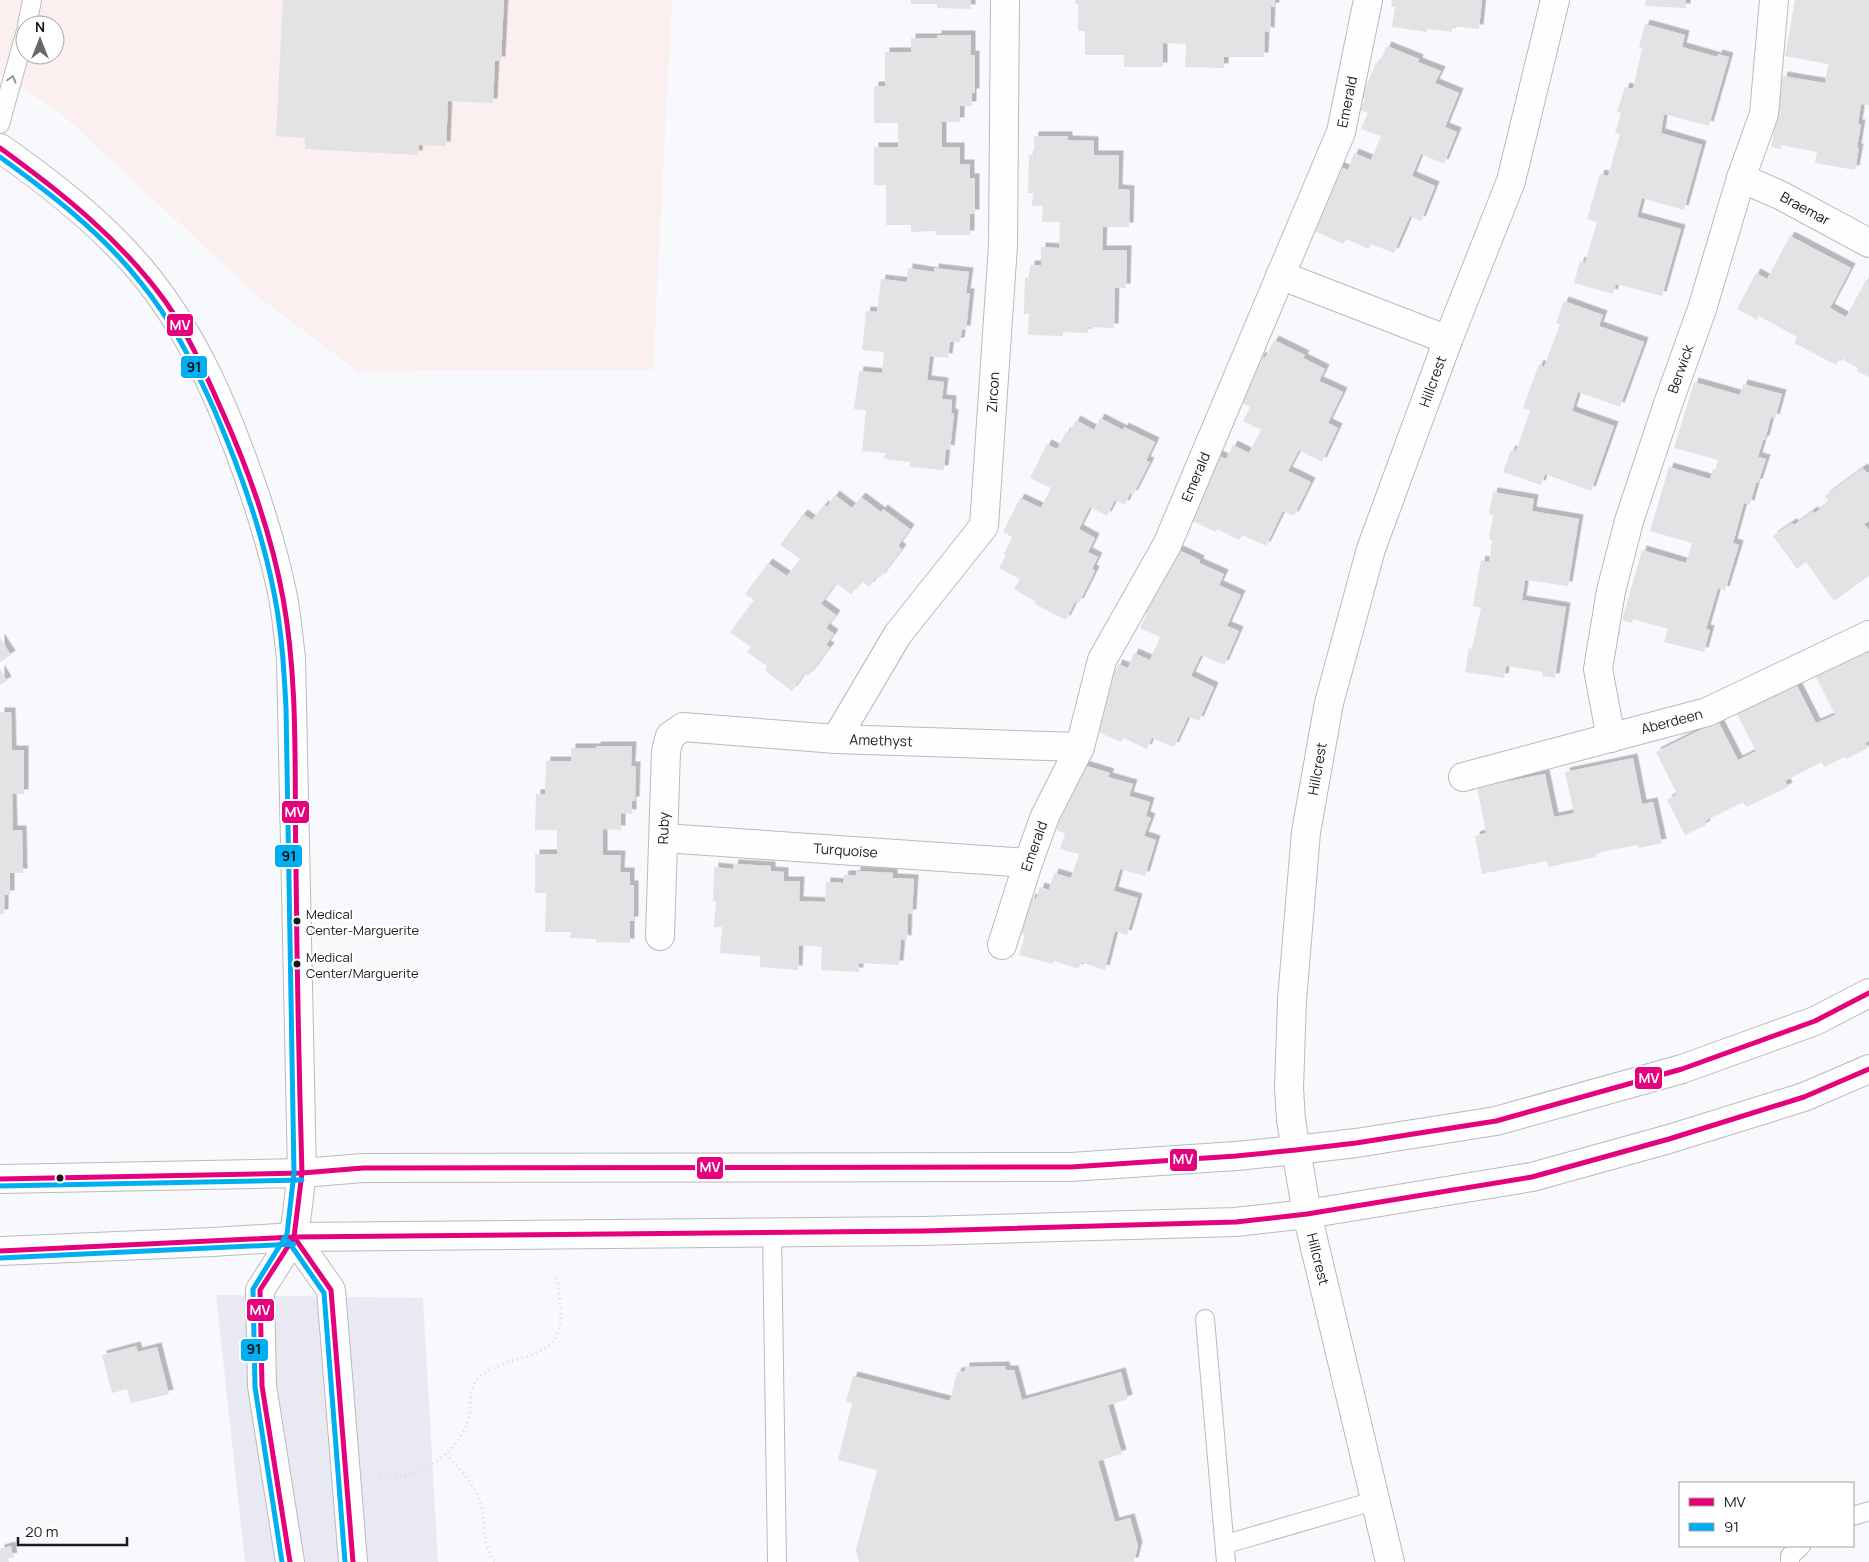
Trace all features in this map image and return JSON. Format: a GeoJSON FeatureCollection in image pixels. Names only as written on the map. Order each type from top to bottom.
{"type":"FeatureCollection","features":[{"type":"Feature","properties":{"kind":"street","name":"Zircon"},"geometry":{"type":"LineString","coordinates":[[836,739],[898,634],[984,526],[1002,246],[1005,0]]}},
{"type":"Feature","properties":{"kind":"street","name":"Emerald"},"geometry":{"type":"LineString","coordinates":[[1002,946],[1045,816],[1080,748],[1102,660],[1167,545],[1341,132],[1368,0]]}},
{"type":"Feature","properties":{"kind":"street","name":"Hillcrest"},"geometry":{"type":"LineString","coordinates":[[1390,1562],[1307,1214],[1291,1120],[1289,1088],[1292,1000],[1306,832],[1329,703],[1371,549],[1448,340],[1510,181],[1555,0]]}},
{"type":"Feature","properties":{"kind":"street","name":"Berwick"},"geometry":{"type":"LineString","coordinates":[[1611,738],[1598,669],[1611,591],[1629,521],[1702,309],[1741,178],[1764,114],[1774,0]]}},
{"type":"Feature","properties":{"kind":"street"},"geometry":{"type":"LineString","coordinates":[[0,148],[58,191],[97,226],[140,269],[183,328],[233,434],[270,542],[283,598],[291,657],[302,1173],[294,1237],[260,1290],[262,1386],[290,1562]]}},
{"type":"Feature","properties":{"kind":"street","name":"Braemar"},"geometry":{"type":"LineString","coordinates":[[1741,178],[1782,196],[1869,243]]}},
{"type":"Feature","properties":{"kind":"street"},"geometry":{"type":"LineString","coordinates":[[1280,274],[1448,340]]}},
{"type":"Feature","properties":{"kind":"street","name":"Aberdeen"},"geometry":{"type":"LineString","coordinates":[[1463,776],[1707,712],[1869,635]]}},
{"type":"Feature","properties":{"kind":"street","name":"Amethyst"},"geometry":{"type":"LineString","coordinates":[[683,728],[836,739],[1080,748]]}},
{"type":"Feature","properties":{"kind":"street","name":"Ruby"},"geometry":{"type":"LineString","coordinates":[[660,936],[666,750],[670,736],[683,728]]}},
{"type":"Feature","properties":{"kind":"street","name":"Turquoise"},"geometry":{"type":"LineString","coordinates":[[664,838],[1028,863]]}},
{"type":"Feature","properties":{"kind":"street"},"geometry":{"type":"LineString","coordinates":[[0,1179],[302,1173],[373,1168],[1072,1166],[1236,1156],[1356,1143],[1496,1121],[1682,1069],[1815,1021],[1869,993]]}},
{"type":"Feature","properties":{"kind":"street"},"geometry":{"type":"LineString","coordinates":[[0,1251],[294,1237],[772,1234],[1236,1222],[1307,1214],[1532,1177],[1669,1139],[1795,1100],[1869,1070]]}},
{"type":"Feature","properties":{"kind":"street"},"geometry":{"type":"LineString","coordinates":[[294,1237],[331,1290],[353,1562]]}},
{"type":"Feature","properties":{"kind":"lane"},"geometry":{"type":"LineString","coordinates":[[29,15],[32,0]]}},
{"type":"Feature","properties":{"kind":"lane"},"geometry":{"type":"LineString","coordinates":[[0,124],[16,65]]}},
{"type":"Feature","properties":{"kind":"lane"},"geometry":{"type":"LineString","coordinates":[[772,1234],[777,1562]]}},
{"type":"Feature","properties":{"kind":"lane"},"geometry":{"type":"LineString","coordinates":[[1205,1319],[1226,1544],[1226,1562]]}},
{"type":"Feature","properties":{"kind":"lane"},"geometry":{"type":"LineString","coordinates":[[1226,1544],[1374,1501]]}},
{"type":"Feature","properties":{"kind":"lane"},"geometry":{"type":"LineString","coordinates":[[1854,1516],[1869,1511]]}},
{"type":"Feature","properties":{"kind":"lane"},"geometry":{"type":"LineString","coordinates":[[1790,1562],[1790,1556],[1800,1547]]}},
{"type":"Feature","properties":{"kind":"path"},"geometry":{"type":"LineString","coordinates":[[380,1477],[402,1476],[416,1472],[433,1464],[446,1454],[460,1438],[469,1418],[474,1384],[486,1372],[505,1363],[540,1352],[551,1343],[560,1330],[560,1307],[556,1275]]}},
{"type":"Feature","properties":{"kind":"path"},"geometry":{"type":"LineString","coordinates":[[446,1454],[471,1483],[480,1503],[484,1539],[490,1556],[496,1562]]}},
{"type":"Feature","properties":{"kind":"shaded area"},"geometry":{"type":"Polygon","coordinates":[[[0,0],[672,0],[653,370],[357,371],[261,299],[57,110],[0,76],[0,0]]]}},
{"type":"Feature","properties":{"kind":"shaded area"},"geometry":{"type":"Polygon","coordinates":[[[216,1295],[423,1298],[438,1562],[245,1562],[216,1295]]]}},
{"type":"Feature","properties":{"kind":"building"},"geometry":{"type":"Polygon","coordinates":[[[283,0],[504,0],[501,61],[495,61],[493,103],[448,101],[446,146],[419,145],[418,155],[305,149],[305,138],[276,136],[283,0]]]}},
{"type":"Feature","properties":{"kind":"building"},"geometry":{"type":"Polygon","coordinates":[[[911,0],[971,0],[971,9],[937,8],[937,4],[911,4],[911,0]]]}},
{"type":"Feature","properties":{"kind":"building"},"geometry":{"type":"Polygon","coordinates":[[[1075,0],[1275,0],[1275,7],[1271,7],[1270,32],[1265,31],[1264,57],[1224,57],[1224,68],[1185,67],[1186,44],[1163,43],[1163,67],[1124,67],[1124,55],[1085,55],[1085,31],[1078,31],[1078,4],[1075,4],[1075,0]]]}},
{"type":"Feature","properties":{"kind":"building"},"geometry":{"type":"Polygon","coordinates":[[[1392,0],[1482,0],[1479,29],[1453,26],[1452,32],[1427,29],[1427,32],[1392,27],[1395,7],[1391,7],[1392,0]]]}},
{"type":"Feature","properties":{"kind":"building"},"geometry":{"type":"Polygon","coordinates":[[[1646,0],[1686,0],[1686,8],[1645,6],[1646,0]]]}},
{"type":"Feature","properties":{"kind":"building"},"geometry":{"type":"Polygon","coordinates":[[[1795,0],[1869,0],[1869,105],[1861,104],[1858,124],[1861,124],[1857,148],[1859,148],[1855,170],[1815,163],[1817,152],[1781,145],[1781,149],[1771,147],[1783,76],[1825,83],[1828,64],[1785,56],[1795,0]]]}},
{"type":"Feature","properties":{"kind":"building"},"geometry":{"type":"Polygon","coordinates":[[[1645,24],[1685,35],[1682,47],[1717,57],[1718,54],[1729,57],[1709,126],[1664,114],[1661,133],[1702,145],[1684,210],[1642,198],[1637,217],[1681,229],[1662,296],[1616,284],[1613,294],[1574,283],[1580,261],[1585,263],[1597,222],[1587,219],[1600,174],[1608,176],[1620,134],[1615,133],[1621,113],[1617,112],[1625,87],[1633,89],[1642,49],[1639,47],[1645,24]]]}},
{"type":"Feature","properties":{"kind":"building"},"geometry":{"type":"Polygon","coordinates":[[[937,35],[971,35],[971,55],[975,55],[975,93],[972,93],[972,106],[960,106],[960,122],[942,122],[942,147],[960,147],[960,164],[970,164],[970,178],[975,178],[975,214],[970,214],[970,235],[936,235],[936,231],[911,232],[911,225],[886,225],[886,185],[874,185],[874,147],[898,147],[898,123],[874,123],[874,86],[885,86],[885,52],[911,52],[911,38],[937,38],[937,35]]]}},
{"type":"Feature","properties":{"kind":"building"},"geometry":{"type":"Polygon","coordinates":[[[1387,46],[1419,59],[1418,62],[1441,71],[1435,83],[1459,93],[1445,127],[1457,132],[1444,164],[1421,154],[1412,176],[1435,186],[1421,221],[1410,216],[1394,253],[1371,244],[1369,249],[1346,239],[1344,244],[1312,230],[1338,166],[1348,170],[1354,153],[1371,160],[1381,136],[1361,129],[1368,113],[1360,110],[1365,99],[1361,97],[1376,63],[1379,64],[1387,46]]]}},
{"type":"Feature","properties":{"kind":"building"},"geometry":{"type":"Polygon","coordinates":[[[1034,136],[1068,136],[1068,140],[1094,141],[1094,155],[1119,155],[1118,189],[1130,190],[1129,227],[1103,227],[1102,250],[1127,250],[1126,288],[1115,288],[1114,328],[1088,327],[1088,333],[1063,332],[1063,336],[1028,335],[1029,314],[1024,314],[1025,277],[1030,278],[1030,265],[1041,265],[1041,247],[1059,248],[1060,222],[1042,222],[1043,206],[1032,206],[1033,193],[1028,193],[1029,155],[1034,155],[1034,136]]]}},
{"type":"Feature","properties":{"kind":"building"},"geometry":{"type":"Polygon","coordinates":[[[1790,236],[1851,268],[1830,308],[1846,317],[1866,280],[1869,281],[1869,377],[1857,371],[1858,368],[1840,358],[1836,365],[1794,343],[1797,337],[1759,316],[1757,320],[1737,309],[1756,273],[1767,279],[1790,236]]]}},
{"type":"Feature","properties":{"kind":"building"},"geometry":{"type":"Polygon","coordinates":[[[908,268],[934,272],[934,268],[969,272],[966,293],[970,293],[966,330],[962,330],[960,342],[950,342],[948,358],[930,356],[927,380],[944,382],[942,399],[952,400],[951,413],[954,414],[950,450],[946,449],[944,470],[910,467],[910,462],[884,459],[885,453],[862,451],[866,410],[854,409],[859,371],[882,373],[884,352],[862,350],[866,311],[877,312],[881,279],[907,282],[908,268]]]}},
{"type":"Feature","properties":{"kind":"building"},"geometry":{"type":"Polygon","coordinates":[[[1564,301],[1603,315],[1599,326],[1644,342],[1620,407],[1578,392],[1572,411],[1614,426],[1591,491],[1545,474],[1541,485],[1503,472],[1511,450],[1516,451],[1530,411],[1523,408],[1539,364],[1544,367],[1560,324],[1556,323],[1564,301]]]}},
{"type":"Feature","properties":{"kind":"building"},"geometry":{"type":"Polygon","coordinates":[[[1274,340],[1305,355],[1303,358],[1325,369],[1319,381],[1343,392],[1328,423],[1338,428],[1322,462],[1299,450],[1288,471],[1311,482],[1294,516],[1283,511],[1266,546],[1242,535],[1239,540],[1217,529],[1216,532],[1184,517],[1216,454],[1226,459],[1233,445],[1249,453],[1261,430],[1243,421],[1250,407],[1242,403],[1248,390],[1245,388],[1261,356],[1265,358],[1274,340]]]}},
{"type":"Feature","properties":{"kind":"building"},"geometry":{"type":"Polygon","coordinates":[[[1694,382],[1740,395],[1743,384],[1782,394],[1775,419],[1771,417],[1758,457],[1766,459],[1758,483],[1756,483],[1750,505],[1744,503],[1733,543],[1739,545],[1725,591],[1718,588],[1706,629],[1710,630],[1704,652],[1664,642],[1668,629],[1633,619],[1632,623],[1622,620],[1642,550],[1686,563],[1692,543],[1650,531],[1669,467],[1710,479],[1713,469],[1715,470],[1718,460],[1674,448],[1694,382]]]}},
{"type":"Feature","properties":{"kind":"building"},"geometry":{"type":"Polygon","coordinates":[[[1100,418],[1123,430],[1124,427],[1155,442],[1146,461],[1150,462],[1133,495],[1130,493],[1125,505],[1115,500],[1107,516],[1090,507],[1079,529],[1095,538],[1088,552],[1098,557],[1092,569],[1095,571],[1079,603],[1075,602],[1066,620],[1035,604],[1036,602],[1014,589],[1020,579],[999,568],[1012,537],[1003,532],[1020,498],[1041,508],[1051,488],[1030,478],[1047,444],[1057,449],[1066,432],[1069,433],[1076,420],[1094,430],[1100,418]]]}},
{"type":"Feature","properties":{"kind":"building"},"geometry":{"type":"Polygon","coordinates":[[[1863,468],[1867,473],[1869,472],[1869,521],[1864,524],[1869,530],[1869,576],[1834,601],[1806,562],[1797,569],[1773,536],[1792,523],[1794,525],[1813,511],[1815,513],[1829,502],[1825,496],[1863,468]]]}},
{"type":"Feature","properties":{"kind":"building"},"geometry":{"type":"Polygon","coordinates":[[[1493,492],[1534,499],[1532,511],[1579,519],[1568,586],[1525,580],[1522,600],[1566,607],[1555,678],[1542,676],[1543,672],[1506,666],[1504,678],[1465,672],[1469,648],[1472,649],[1481,608],[1473,606],[1481,560],[1489,562],[1492,540],[1489,539],[1493,515],[1489,514],[1493,492]]]}},
{"type":"Feature","properties":{"kind":"building"},"geometry":{"type":"Polygon","coordinates":[[[835,495],[852,508],[861,497],[881,512],[883,509],[910,529],[898,546],[902,549],[880,578],[877,576],[869,587],[862,581],[851,594],[836,583],[821,604],[836,615],[826,628],[834,634],[826,645],[830,647],[808,676],[805,673],[792,691],[765,671],[767,666],[747,652],[751,647],[730,632],[754,600],[745,594],[768,563],[787,576],[800,559],[780,545],[803,514],[812,520],[824,505],[827,507],[835,495]]]}},
{"type":"Feature","properties":{"kind":"building"},"geometry":{"type":"Polygon","coordinates":[[[1170,546],[1200,560],[1199,563],[1224,574],[1219,585],[1241,595],[1227,626],[1239,631],[1224,665],[1201,655],[1191,676],[1214,687],[1199,721],[1188,717],[1174,747],[1152,738],[1147,749],[1123,738],[1121,742],[1089,728],[1109,674],[1113,676],[1118,664],[1128,668],[1134,653],[1150,660],[1160,637],[1140,628],[1147,613],[1141,610],[1170,546]]]}},
{"type":"Feature","properties":{"kind":"building"},"geometry":{"type":"Polygon","coordinates":[[[0,638],[11,655],[0,662],[0,638]]]}},
{"type":"Feature","properties":{"kind":"building"},"geometry":{"type":"Polygon","coordinates":[[[1869,646],[1869,741],[1865,743],[1868,748],[1824,767],[1822,762],[1785,781],[1788,787],[1746,807],[1743,802],[1705,821],[1706,825],[1685,835],[1667,800],[1677,794],[1656,752],[1718,721],[1738,760],[1756,751],[1737,714],[1796,684],[1816,723],[1835,715],[1814,673],[1869,646]]]}},
{"type":"Feature","properties":{"kind":"building"},"geometry":{"type":"Polygon","coordinates":[[[0,669],[7,681],[0,685],[0,669]]]}},
{"type":"Feature","properties":{"kind":"building"},"geometry":{"type":"Polygon","coordinates":[[[0,712],[11,712],[12,750],[24,750],[24,794],[12,794],[13,830],[22,830],[23,873],[10,873],[10,895],[4,895],[4,914],[0,914],[0,712]]]}},
{"type":"Feature","properties":{"kind":"building"},"geometry":{"type":"Polygon","coordinates":[[[596,746],[632,746],[631,766],[636,766],[635,801],[632,801],[632,814],[621,813],[621,830],[603,829],[603,855],[621,855],[620,872],[630,872],[630,885],[634,885],[634,921],[630,921],[630,943],[596,942],[596,939],[570,938],[571,932],[545,932],[546,893],[535,893],[535,854],[557,854],[557,830],[535,830],[536,794],[545,794],[546,761],[571,761],[571,748],[596,748],[596,746]]]}},
{"type":"Feature","properties":{"kind":"building"},"geometry":{"type":"Polygon","coordinates":[[[1633,758],[1642,804],[1653,802],[1662,843],[1639,848],[1638,845],[1595,853],[1596,857],[1548,867],[1547,861],[1482,874],[1475,836],[1486,833],[1477,787],[1545,774],[1554,817],[1574,813],[1565,772],[1633,758]]]}},
{"type":"Feature","properties":{"kind":"building"},"geometry":{"type":"Polygon","coordinates":[[[1077,763],[1110,773],[1108,777],[1133,784],[1129,796],[1150,802],[1146,816],[1151,818],[1144,836],[1156,840],[1145,876],[1120,869],[1114,891],[1138,898],[1127,935],[1115,931],[1105,970],[1081,962],[1079,969],[1054,961],[1053,964],[1019,955],[1025,935],[1021,933],[1031,898],[1036,899],[1040,887],[1049,890],[1054,873],[1071,878],[1079,854],[1060,849],[1065,833],[1056,830],[1060,818],[1056,817],[1077,763]]]}},
{"type":"Feature","properties":{"kind":"building"},"geometry":{"type":"Polygon","coordinates":[[[734,864],[771,866],[771,871],[784,872],[784,881],[800,881],[799,901],[825,902],[826,882],[843,883],[844,875],[856,875],[856,871],[893,873],[893,878],[914,879],[912,914],[908,914],[907,940],[901,939],[899,965],[859,963],[859,972],[821,970],[822,947],[799,945],[798,970],[760,967],[760,956],[720,953],[722,927],[714,927],[716,901],[713,901],[714,867],[733,869],[734,864]]]}},
{"type":"Feature","properties":{"kind":"building"},"geometry":{"type":"Polygon","coordinates":[[[136,1346],[138,1352],[157,1347],[169,1394],[131,1403],[127,1389],[112,1393],[102,1355],[136,1346]]]}},
{"type":"Feature","properties":{"kind":"building"},"geometry":{"type":"Polygon","coordinates":[[[1005,1366],[1006,1370],[1014,1370],[1022,1400],[1121,1372],[1128,1399],[1108,1405],[1122,1454],[1098,1461],[1115,1522],[1130,1518],[1138,1546],[1134,1562],[859,1562],[856,1550],[877,1470],[838,1460],[852,1403],[846,1401],[853,1376],[950,1401],[957,1372],[965,1371],[965,1367],[1005,1366]]]}},
{"type":"Feature","properties":{"kind":"building"},"geometry":{"type":"Polygon","coordinates":[[[11,1546],[13,1557],[8,1558],[9,1562],[0,1562],[0,1549],[11,1546]]]}},
{"type":"Feature","properties":{"kind":"transit line","name":"MV"},"geometry":{"type":"LineString","coordinates":[[0,148],[67,199],[109,237],[147,278],[174,314],[203,368],[241,456],[266,526],[283,598],[292,665],[294,699],[302,1173],[294,1237],[260,1290],[262,1386],[290,1562]]}},
{"type":"Feature","properties":{"kind":"transit line","name":"91"},"geometry":{"type":"LineString","coordinates":[[0,157],[57,200],[110,247],[163,312],[190,358],[213,407],[250,501],[270,573],[281,639],[286,707],[294,1173],[287,1234],[253,1289],[255,1387],[282,1562]]}},
{"type":"Feature","properties":{"kind":"transit line","name":"MV"},"geometry":{"type":"LineString","coordinates":[[0,1179],[302,1173],[363,1168],[1071,1167],[1236,1156],[1356,1143],[1496,1121],[1682,1069],[1815,1021],[1869,993]]}},
{"type":"Feature","properties":{"kind":"transit line","name":"MV"},"geometry":{"type":"LineString","coordinates":[[0,1251],[294,1237],[924,1231],[1236,1222],[1307,1214],[1532,1177],[1669,1139],[1804,1097],[1869,1069]]}},
{"type":"Feature","properties":{"kind":"transit line","name":"91"},"geometry":{"type":"LineString","coordinates":[[0,1186],[302,1180]]}},
{"type":"Feature","properties":{"kind":"transit line","name":"MV"},"geometry":{"type":"LineString","coordinates":[[294,1237],[331,1290],[353,1562]]}},
{"type":"Feature","properties":{"kind":"transit line","name":"91"},"geometry":{"type":"LineString","coordinates":[[288,1241],[324,1293],[345,1562]]}},
{"type":"Feature","properties":{"kind":"transit line","name":"91"},"geometry":{"type":"LineString","coordinates":[[0,1258],[294,1244]]}},
{"type":"Feature","properties":{"kind":"place","name":"Medical Center-Marguerite"},"geometry":{"type":"Point","coordinates":[297,921]}},
{"type":"Feature","properties":{"kind":"place","name":"Medical Center/Marguerite"},"geometry":{"type":"Point","coordinates":[297,964]}}]}
